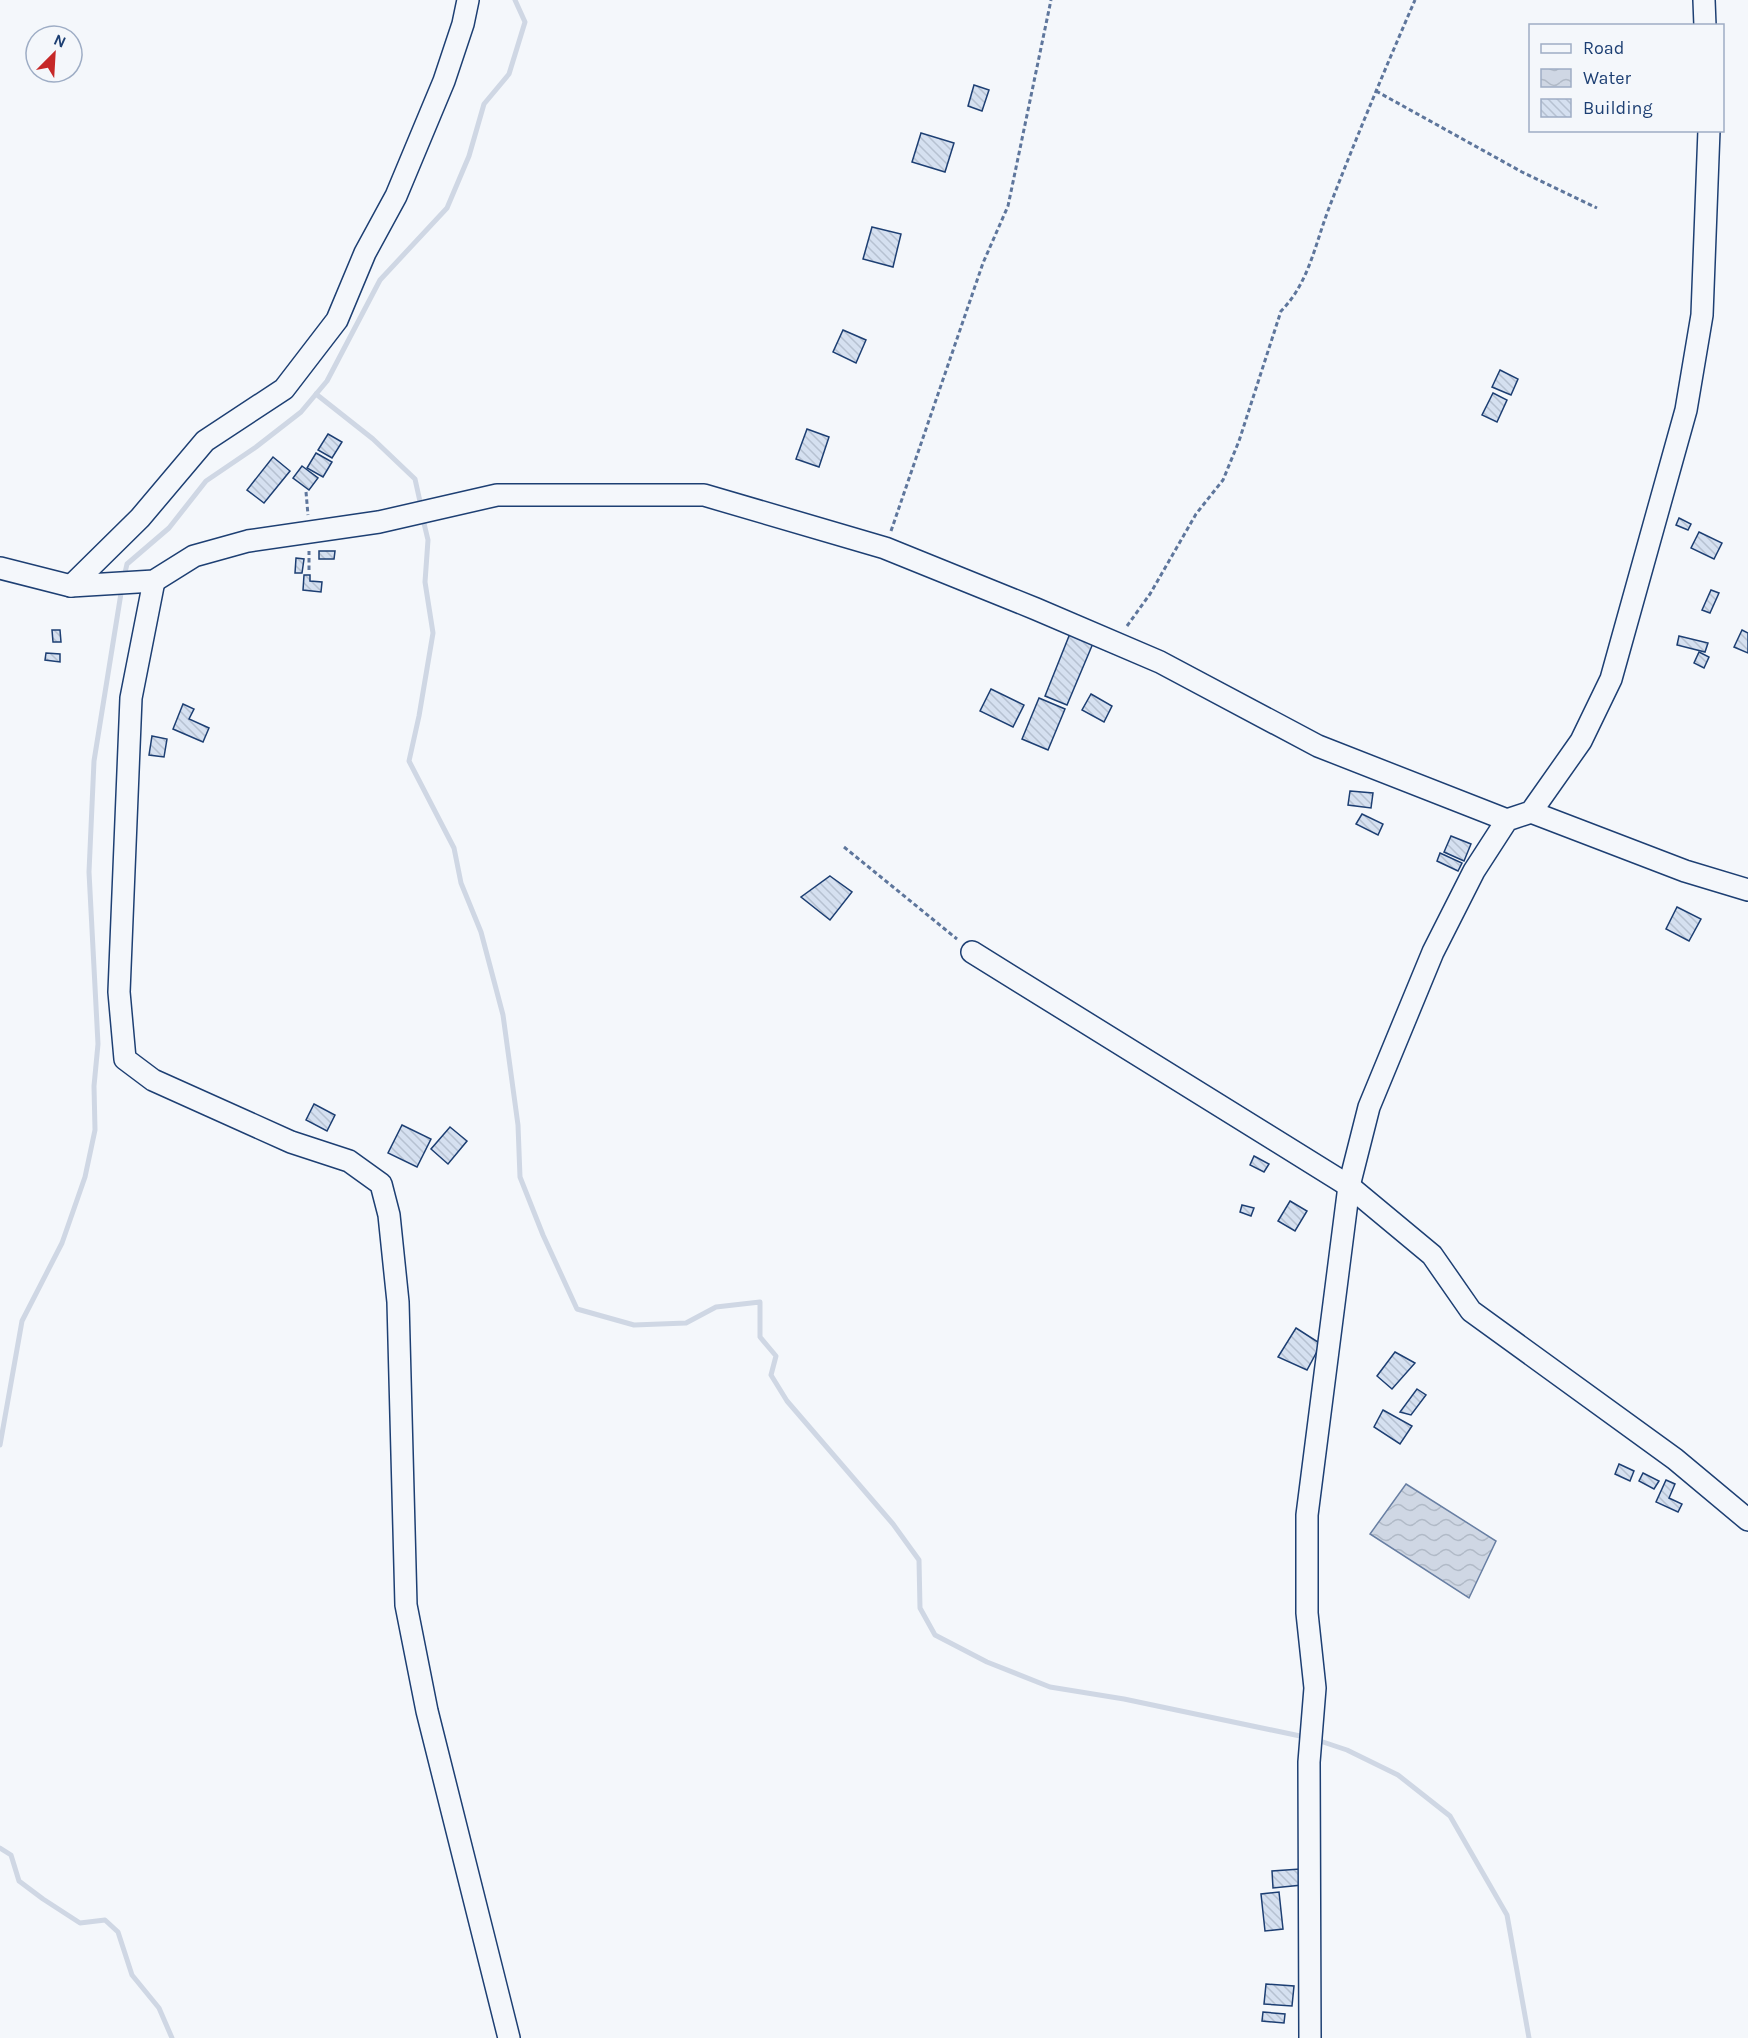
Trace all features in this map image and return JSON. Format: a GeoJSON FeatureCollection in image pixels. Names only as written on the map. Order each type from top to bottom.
{"type":"FeatureCollection","features":[{"type":"Feature","properties":{"kind":"street"},"geometry":{"type":"LineString","coordinates":[[71,586],[140,518],[205,441],[284,389],[337,320],[365,253],[396,196],[444,81],[463,24],[468,0]]}},
{"type":"Feature","properties":{"kind":"street"},"geometry":{"type":"LineString","coordinates":[[1704,0],[1705,24]]}},
{"type":"Feature","properties":{"kind":"street"},"geometry":{"type":"LineString","coordinates":[[1310,2038],[1309,1762],[1315,1688],[1307,1613],[1307,1515],[1348,1186],[1369,1107],[1433,952],[1474,871],[1507,820],[1531,812],[1581,741],[1611,679],[1683,420],[1702,315],[1709,132]]}},
{"type":"Feature","properties":{"kind":"street"},"geometry":{"type":"LineString","coordinates":[[0,568],[71,586],[154,581],[194,556],[249,541],[379,522],[497,495],[704,495],[885,548],[1160,662],[1318,746],[1507,820]]}},
{"type":"Feature","properties":{"kind":"street"},"geometry":{"type":"LineString","coordinates":[[154,581],[131,698],[119,992],[125,1059],[153,1080],[291,1142],[349,1161],[381,1184],[389,1215],[398,1302],[406,1605],[427,1711],[509,2038]]}},
{"type":"Feature","properties":{"kind":"street"},"geometry":{"type":"LineString","coordinates":[[1531,812],[1685,871],[1748,890]]}},
{"type":"Feature","properties":{"kind":"street"},"geometry":{"type":"LineString","coordinates":[[972,952],[1348,1186],[1432,1255],[1472,1311],[1675,1459],[1748,1520]]}},
{"type":"Feature","properties":{"kind":"path"},"geometry":{"type":"LineString","coordinates":[[885,548],[983,263],[1008,206],[1051,0]]}},
{"type":"Feature","properties":{"kind":"path"},"geometry":{"type":"LineString","coordinates":[[1113,642],[1150,594],[1196,514],[1222,480],[1239,441],[1281,311],[1294,298],[1307,274],[1329,209],[1415,0]]}},
{"type":"Feature","properties":{"kind":"path"},"geometry":{"type":"LineString","coordinates":[[1376,91],[1522,172],[1597,208]]}},
{"type":"Feature","properties":{"kind":"path"},"geometry":{"type":"LineString","coordinates":[[844,847],[972,952]]}},
{"type":"Feature","properties":{"kind":"water"},"geometry":{"type":"Polygon","coordinates":[[[1406,1484],[1496,1541],[1469,1598],[1370,1534],[1406,1484]]]}},
{"type":"Feature","properties":{"kind":"building"},"geometry":{"type":"Polygon","coordinates":[[[974,85],[989,90],[982,111],[968,106],[974,85]]]}},
{"type":"Feature","properties":{"kind":"building"},"geometry":{"type":"Polygon","coordinates":[[[921,133],[954,143],[945,172],[912,162],[921,133]]]}},
{"type":"Feature","properties":{"kind":"building"},"geometry":{"type":"Polygon","coordinates":[[[872,227],[901,234],[893,267],[863,259],[872,227]]]}},
{"type":"Feature","properties":{"kind":"building"},"geometry":{"type":"Polygon","coordinates":[[[843,330],[866,340],[856,363],[833,352],[843,330]]]}},
{"type":"Feature","properties":{"kind":"building"},"geometry":{"type":"Polygon","coordinates":[[[1500,370],[1518,379],[1511,395],[1492,387],[1500,370]]]}},
{"type":"Feature","properties":{"kind":"building"},"geometry":{"type":"Polygon","coordinates":[[[1493,393],[1507,400],[1497,422],[1482,415],[1493,393]]]}},
{"type":"Feature","properties":{"kind":"building"},"geometry":{"type":"Polygon","coordinates":[[[807,429],[829,437],[819,467],[796,459],[807,429]]]}},
{"type":"Feature","properties":{"kind":"building"},"geometry":{"type":"Polygon","coordinates":[[[328,434],[342,442],[332,458],[318,450],[328,434]]]}},
{"type":"Feature","properties":{"kind":"building"},"geometry":{"type":"Polygon","coordinates":[[[316,453],[332,462],[323,477],[307,468],[316,453]]]}},
{"type":"Feature","properties":{"kind":"building"},"geometry":{"type":"Polygon","coordinates":[[[273,457],[290,471],[264,503],[247,490],[273,457]]]}},
{"type":"Feature","properties":{"kind":"building"},"geometry":{"type":"Polygon","coordinates":[[[302,466],[318,478],[309,490],[293,478],[302,466]]]}},
{"type":"Feature","properties":{"kind":"building"},"geometry":{"type":"Polygon","coordinates":[[[1679,518],[1691,524],[1688,530],[1676,525],[1679,518]]]}},
{"type":"Feature","properties":{"kind":"building"},"geometry":{"type":"Polygon","coordinates":[[[1699,532],[1722,543],[1714,559],[1691,548],[1699,532]]]}},
{"type":"Feature","properties":{"kind":"building"},"geometry":{"type":"Polygon","coordinates":[[[319,551],[335,551],[334,559],[319,559],[319,551]]]}},
{"type":"Feature","properties":{"kind":"building"},"geometry":{"type":"Polygon","coordinates":[[[296,558],[304,559],[302,573],[295,573],[296,558]]]}},
{"type":"Feature","properties":{"kind":"building"},"geometry":{"type":"Polygon","coordinates":[[[304,575],[310,575],[310,581],[322,582],[321,592],[303,590],[304,575]]]}},
{"type":"Feature","properties":{"kind":"building"},"geometry":{"type":"Polygon","coordinates":[[[1711,590],[1719,593],[1710,613],[1702,610],[1711,590]]]}},
{"type":"Feature","properties":{"kind":"building"},"geometry":{"type":"Polygon","coordinates":[[[52,630],[60,630],[61,642],[53,642],[52,630]]]}},
{"type":"Feature","properties":{"kind":"building"},"geometry":{"type":"Polygon","coordinates":[[[1742,630],[1748,633],[1748,653],[1734,647],[1742,630]]]}},
{"type":"Feature","properties":{"kind":"building"},"geometry":{"type":"Polygon","coordinates":[[[1071,631],[1094,641],[1067,705],[1045,696],[1071,631]]]}},
{"type":"Feature","properties":{"kind":"building"},"geometry":{"type":"Polygon","coordinates":[[[1679,636],[1708,643],[1705,652],[1677,645],[1679,636]]]}},
{"type":"Feature","properties":{"kind":"building"},"geometry":{"type":"Polygon","coordinates":[[[1699,652],[1709,657],[1704,668],[1694,663],[1699,652]]]}},
{"type":"Feature","properties":{"kind":"building"},"geometry":{"type":"Polygon","coordinates":[[[46,653],[60,654],[60,662],[45,660],[46,653]]]}},
{"type":"Feature","properties":{"kind":"building"},"geometry":{"type":"Polygon","coordinates":[[[991,689],[1024,705],[1013,727],[980,711],[991,689]]]}},
{"type":"Feature","properties":{"kind":"building"},"geometry":{"type":"Polygon","coordinates":[[[1091,694],[1112,706],[1104,722],[1082,710],[1091,694]]]}},
{"type":"Feature","properties":{"kind":"building"},"geometry":{"type":"Polygon","coordinates":[[[1039,698],[1065,709],[1048,750],[1022,739],[1039,698]]]}},
{"type":"Feature","properties":{"kind":"building"},"geometry":{"type":"Polygon","coordinates":[[[183,704],[194,709],[189,719],[209,728],[203,742],[173,729],[183,704]]]}},
{"type":"Feature","properties":{"kind":"building"},"geometry":{"type":"Polygon","coordinates":[[[152,736],[167,739],[164,757],[149,755],[152,736]]]}},
{"type":"Feature","properties":{"kind":"building"},"geometry":{"type":"Polygon","coordinates":[[[1350,791],[1373,793],[1371,808],[1348,805],[1350,791]]]}},
{"type":"Feature","properties":{"kind":"building"},"geometry":{"type":"Polygon","coordinates":[[[1362,814],[1383,824],[1378,835],[1356,824],[1362,814]]]}},
{"type":"Feature","properties":{"kind":"building"},"geometry":{"type":"Polygon","coordinates":[[[1451,836],[1471,844],[1464,861],[1444,852],[1451,836]]]}},
{"type":"Feature","properties":{"kind":"building"},"geometry":{"type":"Polygon","coordinates":[[[1440,853],[1462,863],[1458,871],[1437,861],[1440,853]]]}},
{"type":"Feature","properties":{"kind":"building"},"geometry":{"type":"Polygon","coordinates":[[[830,876],[852,892],[830,920],[801,897],[830,876]]]}},
{"type":"Feature","properties":{"kind":"building"},"geometry":{"type":"Polygon","coordinates":[[[1677,907],[1701,919],[1689,941],[1666,929],[1677,907]]]}},
{"type":"Feature","properties":{"kind":"building"},"geometry":{"type":"Polygon","coordinates":[[[314,1104],[335,1115],[327,1131],[306,1120],[314,1104]]]}},
{"type":"Feature","properties":{"kind":"building"},"geometry":{"type":"Polygon","coordinates":[[[402,1125],[431,1139],[417,1167],[388,1153],[402,1125]]]}},
{"type":"Feature","properties":{"kind":"building"},"geometry":{"type":"Polygon","coordinates":[[[450,1127],[467,1141],[448,1164],[431,1149],[450,1127]]]}},
{"type":"Feature","properties":{"kind":"building"},"geometry":{"type":"Polygon","coordinates":[[[1254,1156],[1269,1164],[1264,1172],[1250,1165],[1254,1156]]]}},
{"type":"Feature","properties":{"kind":"building"},"geometry":{"type":"Polygon","coordinates":[[[1290,1201],[1307,1211],[1295,1231],[1278,1221],[1290,1201]]]}},
{"type":"Feature","properties":{"kind":"building"},"geometry":{"type":"Polygon","coordinates":[[[1242,1205],[1254,1208],[1251,1216],[1240,1212],[1242,1205]]]}},
{"type":"Feature","properties":{"kind":"building"},"geometry":{"type":"Polygon","coordinates":[[[1296,1328],[1321,1344],[1307,1370],[1278,1357],[1296,1328]]]}},
{"type":"Feature","properties":{"kind":"building"},"geometry":{"type":"Polygon","coordinates":[[[1395,1352],[1415,1363],[1392,1389],[1377,1376],[1395,1352]]]}},
{"type":"Feature","properties":{"kind":"building"},"geometry":{"type":"Polygon","coordinates":[[[1417,1389],[1426,1395],[1411,1415],[1400,1412],[1417,1389]]]}},
{"type":"Feature","properties":{"kind":"building"},"geometry":{"type":"Polygon","coordinates":[[[1383,1410],[1412,1426],[1400,1444],[1374,1427],[1383,1410]]]}},
{"type":"Feature","properties":{"kind":"building"},"geometry":{"type":"Polygon","coordinates":[[[1619,1464],[1634,1471],[1630,1481],[1615,1474],[1619,1464]]]}},
{"type":"Feature","properties":{"kind":"building"},"geometry":{"type":"Polygon","coordinates":[[[1643,1473],[1659,1481],[1654,1489],[1639,1481],[1643,1473]]]}},
{"type":"Feature","properties":{"kind":"building"},"geometry":{"type":"Polygon","coordinates":[[[1666,1480],[1675,1484],[1669,1498],[1682,1504],[1678,1512],[1656,1502],[1666,1480]]]}},
{"type":"Feature","properties":{"kind":"building"},"geometry":{"type":"Polygon","coordinates":[[[1300,1869],[1302,1885],[1273,1888],[1272,1871],[1300,1869]]]}},
{"type":"Feature","properties":{"kind":"building"},"geometry":{"type":"Polygon","coordinates":[[[1279,1892],[1283,1929],[1265,1931],[1261,1894],[1279,1892]]]}},
{"type":"Feature","properties":{"kind":"building"},"geometry":{"type":"Polygon","coordinates":[[[1266,1984],[1294,1986],[1292,2006],[1264,2004],[1266,1984]]]}},
{"type":"Feature","properties":{"kind":"building"},"geometry":{"type":"Polygon","coordinates":[[[1263,2012],[1285,2014],[1284,2023],[1262,2021],[1263,2012]]]}},
{"type":"Feature","properties":{"kind":"waterway"},"geometry":{"type":"LineString","coordinates":[[124,577],[127,564],[169,528],[206,481],[256,447],[301,412],[327,381],[380,280],[447,208],[469,156],[484,104],[509,74],[525,22],[515,0]]}},
{"type":"Feature","properties":{"kind":"waterway"},"geometry":{"type":"LineString","coordinates":[[316,394],[373,439],[415,479],[421,506]]}},
{"type":"Feature","properties":{"kind":"waterway"},"geometry":{"type":"LineString","coordinates":[[422,515],[428,540],[425,582],[433,633],[409,761],[454,848],[461,883],[481,932],[503,1015],[518,1125],[520,1177],[543,1235],[577,1309],[634,1325],[686,1323],[716,1307],[760,1302],[760,1337],[776,1356],[771,1375],[787,1401],[893,1524],[919,1560],[920,1608],[935,1635],[987,1662],[1050,1687],[1124,1699],[1305,1737]]}},
{"type":"Feature","properties":{"kind":"waterway"},"geometry":{"type":"LineString","coordinates":[[0,1445],[22,1321],[62,1243],[85,1177],[95,1130],[94,1086],[98,1044],[89,872],[94,761],[122,587]]}},
{"type":"Feature","properties":{"kind":"waterway"},"geometry":{"type":"LineString","coordinates":[[1317,1740],[1347,1750],[1398,1775],[1450,1816],[1507,1915],[1529,2038]]}},
{"type":"Feature","properties":{"kind":"waterway"},"geometry":{"type":"LineString","coordinates":[[0,1848],[11,1855],[19,1881],[43,1899],[80,1923],[105,1920],[118,1932],[132,1975],[159,2008],[172,2038]]}}]}
